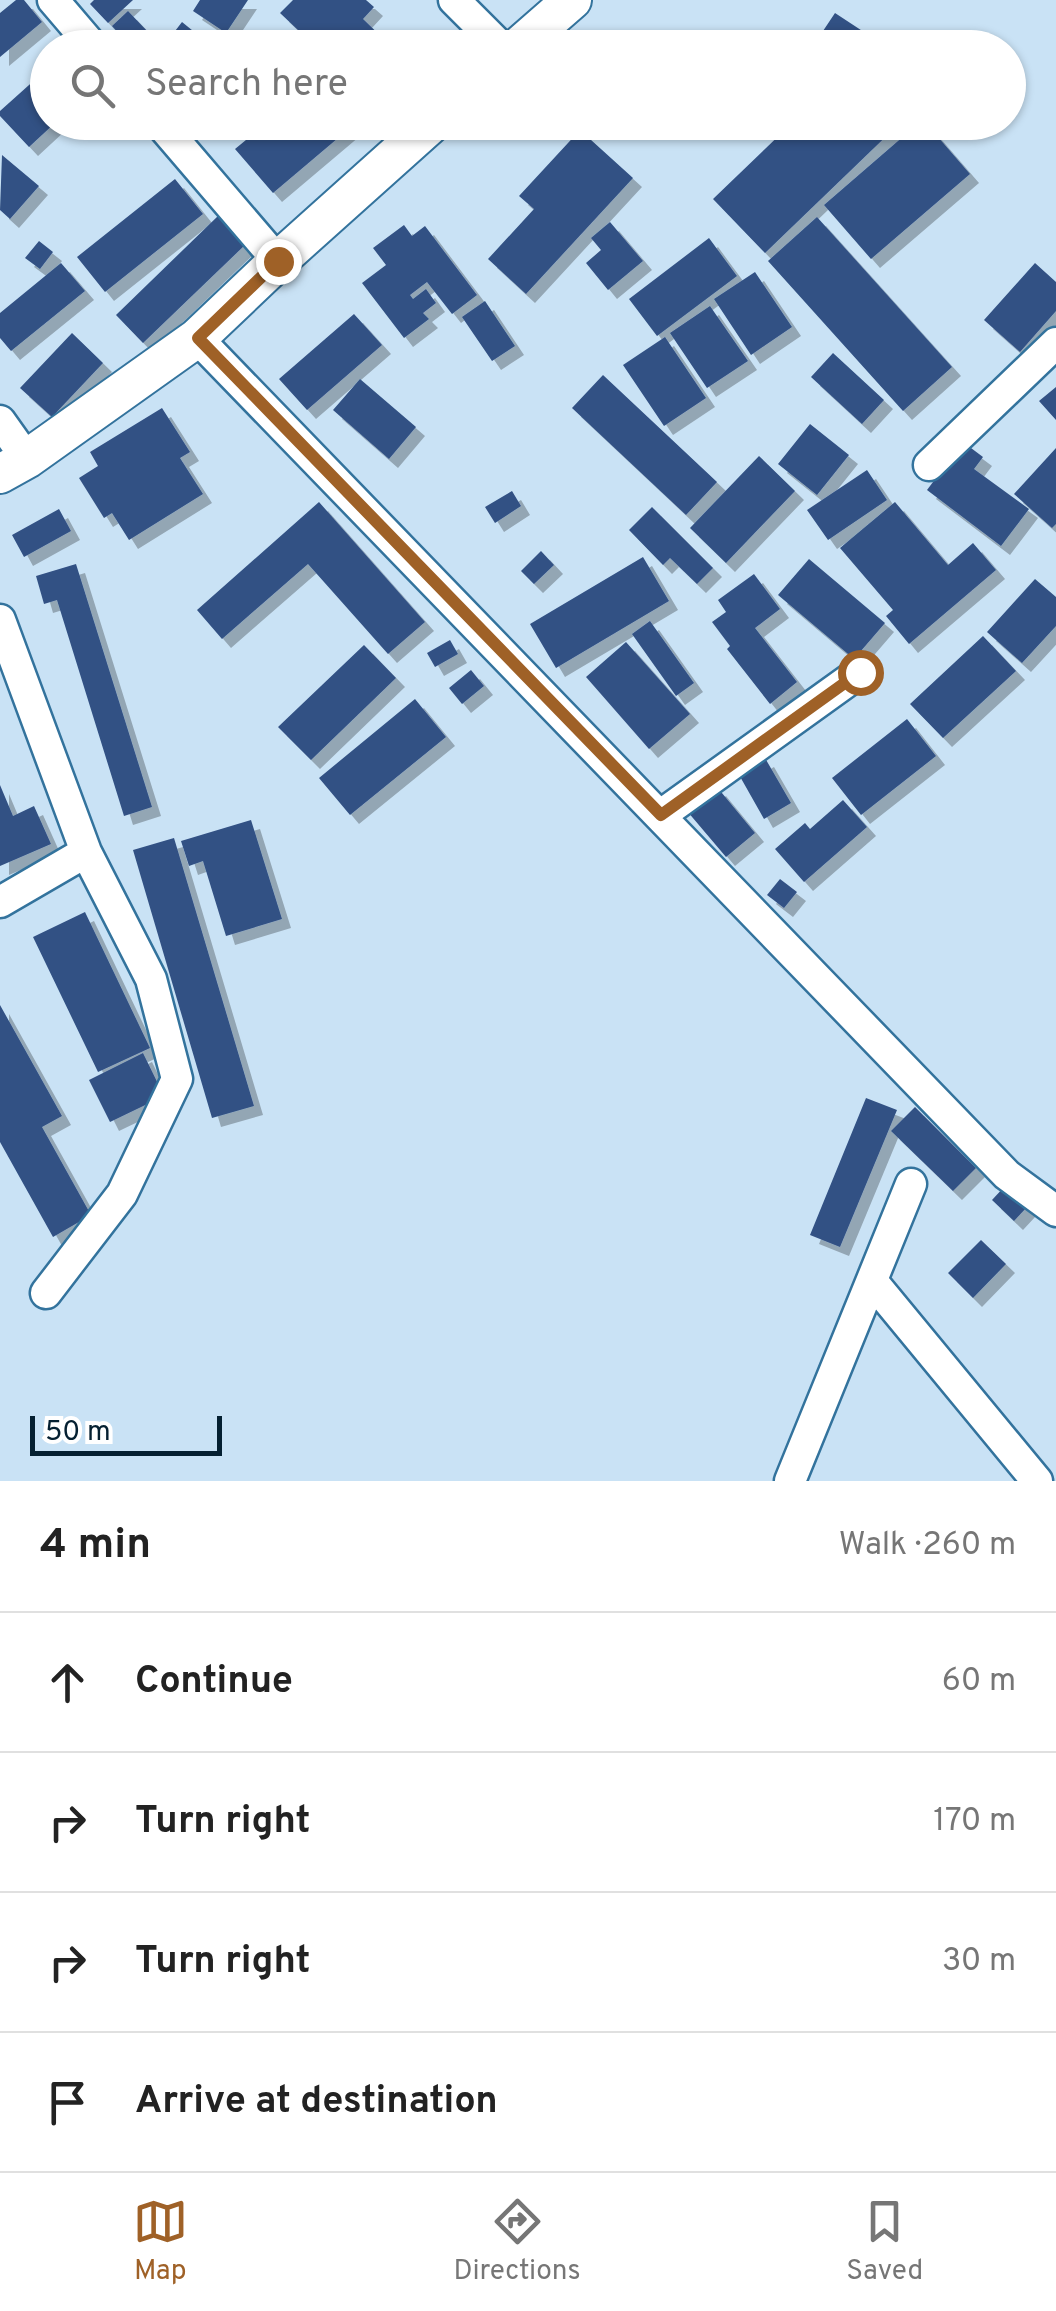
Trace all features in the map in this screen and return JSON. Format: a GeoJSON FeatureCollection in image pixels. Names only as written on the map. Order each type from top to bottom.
{"type":"FeatureCollection","features":[{"type":"Feature","properties":{"kind":"street"},"geometry":{"type":"LineString","coordinates":[[53,0],[79,30]]}},
{"type":"Feature","properties":{"kind":"street"},"geometry":{"type":"LineString","coordinates":[[454,0],[484,30]]}},
{"type":"Feature","properties":{"kind":"street"},"geometry":{"type":"LineString","coordinates":[[538,30],[572,0]]}},
{"type":"Feature","properties":{"kind":"street"},"geometry":{"type":"LineString","coordinates":[[174,140],[278,261]]}},
{"type":"Feature","properties":{"kind":"street"},"geometry":{"type":"LineString","coordinates":[[0,421],[13,467],[198,338],[413,140]]}},
{"type":"Feature","properties":{"kind":"street"},"geometry":{"type":"LineString","coordinates":[[198,338],[1007,1175],[1056,1211]]}},
{"type":"Feature","properties":{"kind":"street"},"geometry":{"type":"LineString","coordinates":[[929,464],[1056,343]]}},
{"type":"Feature","properties":{"kind":"street"},"geometry":{"type":"LineString","coordinates":[[0,620],[86,852],[151,979],[178,1079],[122,1194],[46,1293]]}},
{"type":"Feature","properties":{"kind":"street"},"geometry":{"type":"LineString","coordinates":[[661,815],[860,672]]}},
{"type":"Feature","properties":{"kind":"street"},"geometry":{"type":"LineString","coordinates":[[0,902],[86,852]]}},
{"type":"Feature","properties":{"kind":"street"},"geometry":{"type":"LineString","coordinates":[[790,1481],[911,1184]]}},
{"type":"Feature","properties":{"kind":"street"},"geometry":{"type":"LineString","coordinates":[[872,1280],[1037,1481]]}},
{"type":"Feature","properties":{"kind":"building"},"geometry":{"type":"Polygon","coordinates":[[[16,0],[24,0],[42,22],[0,57],[0,13],[16,0]]]}},
{"type":"Feature","properties":{"kind":"building"},"geometry":{"type":"Polygon","coordinates":[[[94,0],[133,0],[108,23],[90,4],[94,0]]]}},
{"type":"Feature","properties":{"kind":"building"},"geometry":{"type":"Polygon","coordinates":[[[200,0],[248,0],[228,30],[222,30],[193,11],[200,0]]]}},
{"type":"Feature","properties":{"kind":"building"},"geometry":{"type":"Polygon","coordinates":[[[293,0],[366,0],[374,7],[363,19],[374,30],[298,30],[280,13],[293,0]]]}},
{"type":"Feature","properties":{"kind":"building"},"geometry":{"type":"Polygon","coordinates":[[[128,11],[146,30],[116,30],[112,26],[128,11]]]}},
{"type":"Feature","properties":{"kind":"building"},"geometry":{"type":"Polygon","coordinates":[[[835,13],[861,30],[824,30],[835,13]]]}},
{"type":"Feature","properties":{"kind":"building"},"geometry":{"type":"Polygon","coordinates":[[[182,22],[192,30],[176,30],[182,22]]]}},
{"type":"Feature","properties":{"kind":"building"},"geometry":{"type":"Polygon","coordinates":[[[30,84],[30,140],[37,140],[29,147],[0,116],[0,111],[30,84]]]}},
{"type":"Feature","properties":{"kind":"building"},"geometry":{"type":"Polygon","coordinates":[[[246,140],[336,140],[273,193],[235,149],[246,140]]]}},
{"type":"Feature","properties":{"kind":"building"},"geometry":{"type":"Polygon","coordinates":[[[571,140],[591,140],[633,178],[526,294],[488,259],[534,209],[519,196],[571,140]]]}},
{"type":"Feature","properties":{"kind":"building"},"geometry":{"type":"Polygon","coordinates":[[[774,140],[882,140],[765,253],[713,199],[774,140]]]}},
{"type":"Feature","properties":{"kind":"building"},"geometry":{"type":"Polygon","coordinates":[[[899,140],[941,140],[970,174],[871,259],[824,205],[899,140]]]}},
{"type":"Feature","properties":{"kind":"building"},"geometry":{"type":"Polygon","coordinates":[[[2,155],[39,186],[10,219],[0,210],[2,155]]]}},
{"type":"Feature","properties":{"kind":"building"},"geometry":{"type":"Polygon","coordinates":[[[175,179],[203,214],[105,292],[77,257],[175,179]]]}},
{"type":"Feature","properties":{"kind":"building"},"geometry":{"type":"Polygon","coordinates":[[[219,215],[246,244],[143,343],[116,315],[219,215]]]}},
{"type":"Feature","properties":{"kind":"building"},"geometry":{"type":"Polygon","coordinates":[[[817,217],[952,367],[903,411],[768,261],[817,217]]]}},
{"type":"Feature","properties":{"kind":"building"},"geometry":{"type":"Polygon","coordinates":[[[610,222],[643,261],[608,290],[586,263],[601,250],[591,238],[610,222]]]}},
{"type":"Feature","properties":{"kind":"building"},"geometry":{"type":"Polygon","coordinates":[[[404,225],[412,236],[425,226],[477,295],[452,314],[427,282],[410,295],[413,299],[426,289],[436,303],[423,313],[429,319],[404,338],[362,283],[386,265],[373,248],[404,225]]]}},
{"type":"Feature","properties":{"kind":"building"},"geometry":{"type":"Polygon","coordinates":[[[709,238],[737,276],[657,336],[629,299],[709,238]]]}},
{"type":"Feature","properties":{"kind":"building"},"geometry":{"type":"Polygon","coordinates":[[[39,241],[53,252],[40,269],[25,258],[39,241]]]}},
{"type":"Feature","properties":{"kind":"building"},"geometry":{"type":"Polygon","coordinates":[[[61,263],[85,291],[11,351],[0,338],[0,313],[61,263]]]}},
{"type":"Feature","properties":{"kind":"building"},"geometry":{"type":"Polygon","coordinates":[[[1035,263],[1056,282],[1056,311],[1020,352],[984,320],[1035,263]]]}},
{"type":"Feature","properties":{"kind":"building"},"geometry":{"type":"Polygon","coordinates":[[[755,272],[792,327],[751,355],[714,299],[755,272]]]}},
{"type":"Feature","properties":{"kind":"building"},"geometry":{"type":"Polygon","coordinates":[[[485,301],[515,346],[492,361],[462,317],[485,301]]]}},
{"type":"Feature","properties":{"kind":"building"},"geometry":{"type":"Polygon","coordinates":[[[710,306],[748,361],[707,388],[670,333],[710,306]]]}},
{"type":"Feature","properties":{"kind":"building"},"geometry":{"type":"Polygon","coordinates":[[[354,314],[382,345],[307,410],[279,379],[354,314]]]}},
{"type":"Feature","properties":{"kind":"building"},"geometry":{"type":"Polygon","coordinates":[[[72,333],[103,363],[52,417],[20,388],[72,333]]]}},
{"type":"Feature","properties":{"kind":"building"},"geometry":{"type":"Polygon","coordinates":[[[665,337],[706,398],[664,426],[623,365],[665,337]]]}},
{"type":"Feature","properties":{"kind":"building"},"geometry":{"type":"Polygon","coordinates":[[[833,353],[884,400],[862,424],[811,377],[833,353]]]}},
{"type":"Feature","properties":{"kind":"building"},"geometry":{"type":"Polygon","coordinates":[[[603,375],[717,482],[686,515],[572,408],[603,375]]]}},
{"type":"Feature","properties":{"kind":"building"},"geometry":{"type":"Polygon","coordinates":[[[360,379],[416,427],[389,459],[333,410],[360,379]]]}},
{"type":"Feature","properties":{"kind":"building"},"geometry":{"type":"Polygon","coordinates":[[[1056,387],[1056,420],[1039,401],[1056,387]]]}},
{"type":"Feature","properties":{"kind":"building"},"geometry":{"type":"Polygon","coordinates":[[[162,408],[190,452],[180,458],[203,494],[129,540],[112,513],[104,518],[79,478],[98,466],[90,452],[162,408]]]}},
{"type":"Feature","properties":{"kind":"building"},"geometry":{"type":"Polygon","coordinates":[[[810,424],[849,455],[817,495],[778,464],[810,424]]]}},
{"type":"Feature","properties":{"kind":"building"},"geometry":{"type":"Polygon","coordinates":[[[963,442],[983,457],[974,469],[1029,509],[1001,546],[927,490],[963,442]]]}},
{"type":"Feature","properties":{"kind":"building"},"geometry":{"type":"Polygon","coordinates":[[[1056,448],[1056,524],[1052,528],[1014,494],[1056,448]]]}},
{"type":"Feature","properties":{"kind":"building"},"geometry":{"type":"Polygon","coordinates":[[[759,456],[795,491],[726,563],[690,528],[759,456]]]}},
{"type":"Feature","properties":{"kind":"building"},"geometry":{"type":"Polygon","coordinates":[[[867,470],[887,500],[828,540],[807,510],[867,470]]]}},
{"type":"Feature","properties":{"kind":"building"},"geometry":{"type":"Polygon","coordinates":[[[512,491],[521,506],[495,523],[485,507],[512,491]]]}},
{"type":"Feature","properties":{"kind":"building"},"geometry":{"type":"Polygon","coordinates":[[[319,502],[425,622],[388,654],[308,564],[222,639],[197,610],[319,502]]]}},
{"type":"Feature","properties":{"kind":"building"},"geometry":{"type":"Polygon","coordinates":[[[895,502],[948,565],[973,543],[996,570],[909,644],[886,616],[893,610],[840,548],[895,502]]]}},
{"type":"Feature","properties":{"kind":"building"},"geometry":{"type":"Polygon","coordinates":[[[652,507],[713,568],[697,584],[670,558],[663,565],[629,530],[652,507]]]}},
{"type":"Feature","properties":{"kind":"building"},"geometry":{"type":"Polygon","coordinates":[[[59,509],[71,531],[24,557],[12,535],[59,509]]]}},
{"type":"Feature","properties":{"kind":"building"},"geometry":{"type":"Polygon","coordinates":[[[541,551],[554,565],[534,584],[521,571],[541,551]]]}},
{"type":"Feature","properties":{"kind":"building"},"geometry":{"type":"Polygon","coordinates":[[[643,557],[669,601],[556,668],[530,624],[643,557]]]}},
{"type":"Feature","properties":{"kind":"building"},"geometry":{"type":"Polygon","coordinates":[[[809,559],[885,623],[854,659],[778,595],[809,559]]]}},
{"type":"Feature","properties":{"kind":"building"},"geometry":{"type":"Polygon","coordinates":[[[76,564],[152,807],[124,816],[57,600],[44,604],[36,576],[76,564]]]}},
{"type":"Feature","properties":{"kind":"building"},"geometry":{"type":"Polygon","coordinates":[[[754,574],[780,609],[755,628],[797,682],[770,704],[727,649],[730,646],[712,622],[726,612],[718,600],[754,574]]]}},
{"type":"Feature","properties":{"kind":"building"},"geometry":{"type":"Polygon","coordinates":[[[1035,579],[1056,597],[1056,626],[1022,663],[987,632],[1035,579]]]}},
{"type":"Feature","properties":{"kind":"building"},"geometry":{"type":"Polygon","coordinates":[[[650,621],[694,683],[676,696],[632,634],[650,621]]]}},
{"type":"Feature","properties":{"kind":"building"},"geometry":{"type":"Polygon","coordinates":[[[983,636],[1016,671],[943,738],[910,704],[983,636]]]}},
{"type":"Feature","properties":{"kind":"building"},"geometry":{"type":"Polygon","coordinates":[[[450,640],[458,654],[435,667],[427,653],[450,640]]]}},
{"type":"Feature","properties":{"kind":"building"},"geometry":{"type":"Polygon","coordinates":[[[626,642],[690,714],[649,749],[586,677],[626,642]]]}},
{"type":"Feature","properties":{"kind":"building"},"geometry":{"type":"Polygon","coordinates":[[[364,645],[396,678],[311,760],[278,727],[364,645]]]}},
{"type":"Feature","properties":{"kind":"building"},"geometry":{"type":"Polygon","coordinates":[[[471,670],[484,686],[462,704],[449,688],[471,670]]]}},
{"type":"Feature","properties":{"kind":"building"},"geometry":{"type":"Polygon","coordinates":[[[415,699],[446,737],[350,815],[319,778],[415,699]]]}},
{"type":"Feature","properties":{"kind":"building"},"geometry":{"type":"Polygon","coordinates":[[[907,719],[936,756],[861,815],[832,778],[907,719]]]}},
{"type":"Feature","properties":{"kind":"building"},"geometry":{"type":"Polygon","coordinates":[[[765,758],[791,803],[764,819],[738,773],[765,758]]]}},
{"type":"Feature","properties":{"kind":"building"},"geometry":{"type":"Polygon","coordinates":[[[0,785],[13,816],[34,806],[51,844],[0,866],[0,785]]]}},
{"type":"Feature","properties":{"kind":"building"},"geometry":{"type":"Polygon","coordinates":[[[717,787],[755,833],[726,857],[687,811],[717,787]]]}},
{"type":"Feature","properties":{"kind":"building"},"geometry":{"type":"Polygon","coordinates":[[[843,800],[867,827],[804,882],[775,849],[805,823],[810,829],[843,800]]]}},
{"type":"Feature","properties":{"kind":"building"},"geometry":{"type":"Polygon","coordinates":[[[251,820],[282,919],[226,936],[203,861],[189,866],[181,841],[251,820]]]}},
{"type":"Feature","properties":{"kind":"building"},"geometry":{"type":"Polygon","coordinates":[[[174,838],[254,1106],[212,1118],[133,850],[174,838]]]}},
{"type":"Feature","properties":{"kind":"building"},"geometry":{"type":"Polygon","coordinates":[[[780,879],[797,892],[784,908],[767,895],[780,879]]]}},
{"type":"Feature","properties":{"kind":"building"},"geometry":{"type":"Polygon","coordinates":[[[85,912],[150,1048],[98,1072],[33,937],[85,912]]]}},
{"type":"Feature","properties":{"kind":"building"},"geometry":{"type":"Polygon","coordinates":[[[0,1005],[62,1116],[42,1127],[91,1215],[53,1237],[0,1142],[0,1005]]]}},
{"type":"Feature","properties":{"kind":"building"},"geometry":{"type":"Polygon","coordinates":[[[143,1053],[164,1096],[110,1122],[89,1080],[143,1053]]]}},
{"type":"Feature","properties":{"kind":"building"},"geometry":{"type":"Polygon","coordinates":[[[866,1098],[897,1110],[840,1247],[810,1235],[866,1098]]]}},
{"type":"Feature","properties":{"kind":"building"},"geometry":{"type":"Polygon","coordinates":[[[915,1107],[976,1168],[953,1191],[891,1131],[915,1107]]]}},
{"type":"Feature","properties":{"kind":"building"},"geometry":{"type":"Polygon","coordinates":[[[1005,1186],[1027,1207],[1014,1221],[992,1200],[1005,1186]]]}},
{"type":"Feature","properties":{"kind":"building"},"geometry":{"type":"Polygon","coordinates":[[[981,1240],[1006,1264],[973,1298],[948,1273],[981,1240]]]}},
{"type":"Feature","properties":{"kind":"route"},"geometry":{"type":"LineString","coordinates":[[278,261],[198,338],[661,815],[860,672]]}}]}
